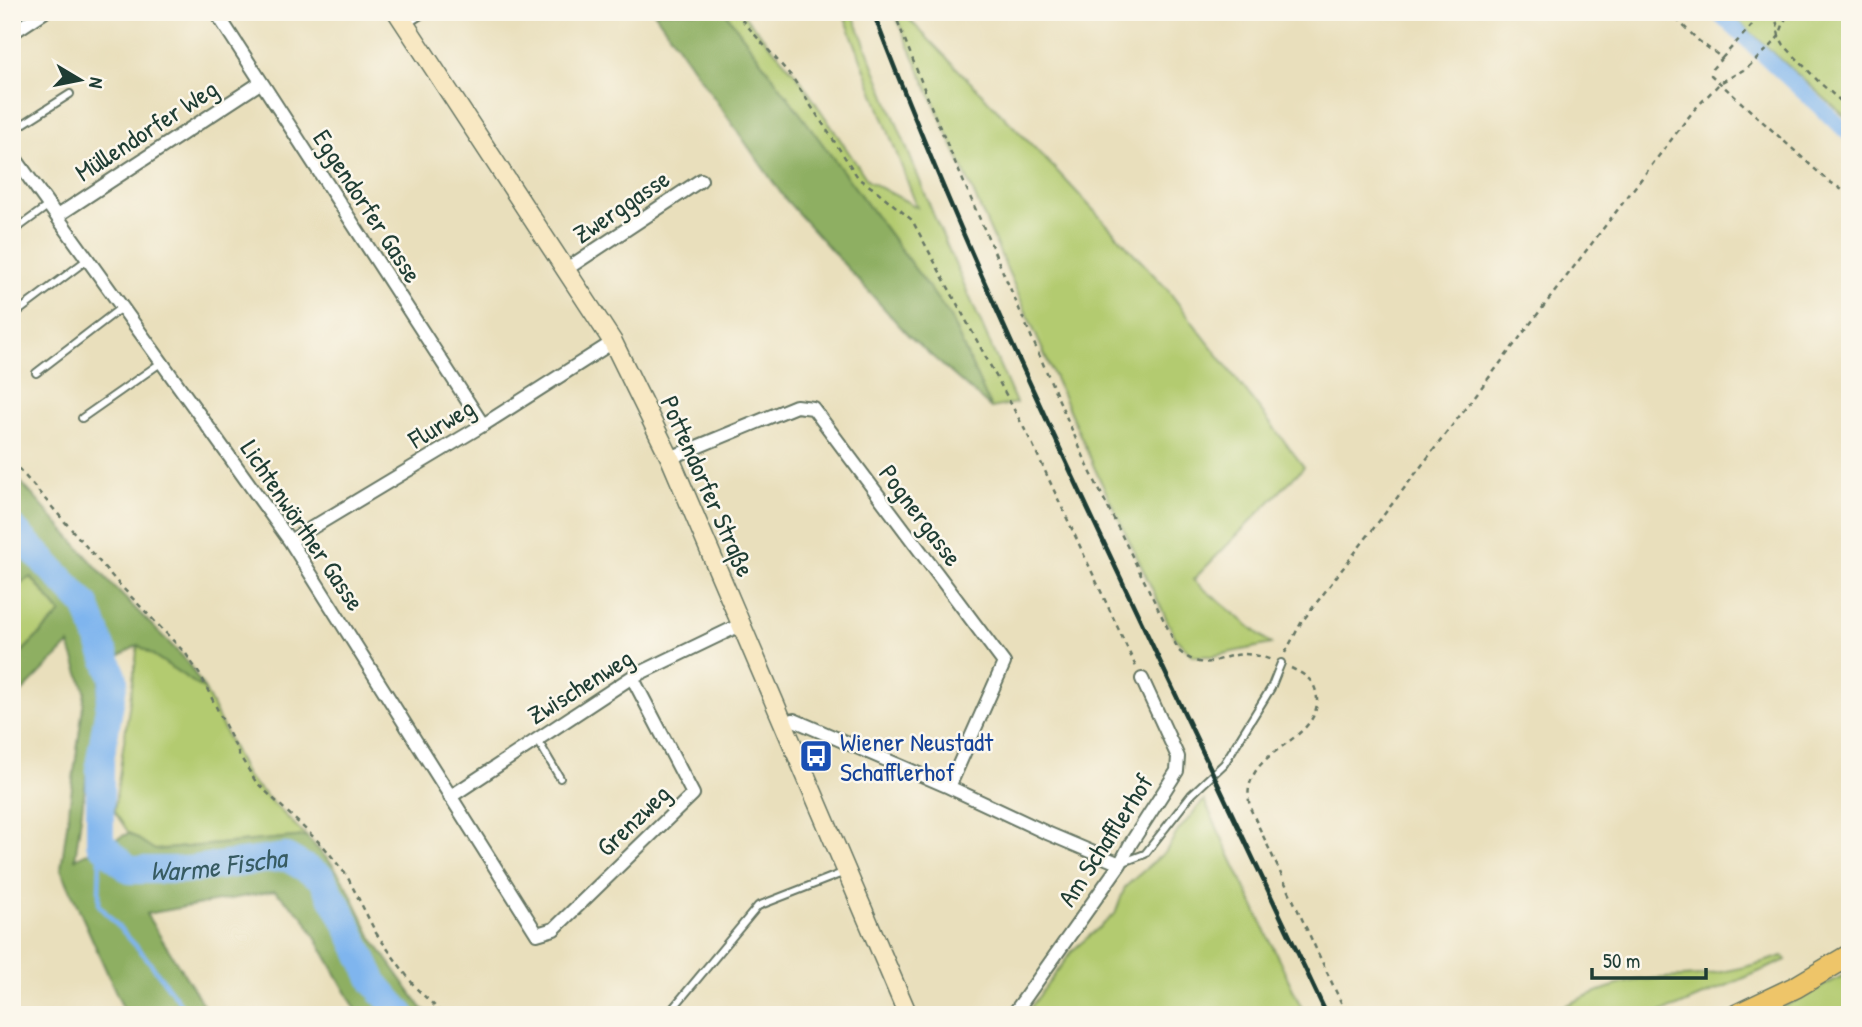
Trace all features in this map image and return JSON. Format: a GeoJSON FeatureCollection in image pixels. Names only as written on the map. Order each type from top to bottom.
{"type":"FeatureCollection","features":[{"type":"Feature","properties":{"kind":"main road","name":"Pottendorfer Straße"},"geometry":{"type":"LineString","coordinates":[[400,18],[613,342],[670,458],[908,1015]]}},
{"type":"Feature","properties":{"kind":"main road"},"geometry":{"type":"LineString","coordinates":[[1737,1015],[1850,955]]}},
{"type":"Feature","properties":{"kind":"street"},"geometry":{"type":"LineString","coordinates":[[12,33],[44,12]]}},
{"type":"Feature","properties":{"kind":"street","name":"Eggendorfer Gasse"},"geometry":{"type":"LineString","coordinates":[[216,12],[483,425]]}},
{"type":"Feature","properties":{"kind":"street"},"geometry":{"type":"LineString","coordinates":[[400,18],[420,12]]}},
{"type":"Feature","properties":{"kind":"street","name":"Müllendorfer Weg"},"geometry":{"type":"LineString","coordinates":[[57,216],[260,83]]}},
{"type":"Feature","properties":{"kind":"street","name":"Lichtenwörther Gasse"},"geometry":{"type":"LineString","coordinates":[[13,156],[290,541],[537,934]]}},
{"type":"Feature","properties":{"kind":"street","name":"Zwerggasse"},"geometry":{"type":"LineString","coordinates":[[565,270],[701,180]]}},
{"type":"Feature","properties":{"kind":"street","name":"Flurweg"},"geometry":{"type":"LineString","coordinates":[[290,541],[483,425],[613,342]]}},
{"type":"Feature","properties":{"kind":"street","name":"Pognergasse"},"geometry":{"type":"LineString","coordinates":[[670,458],[796,406],[813,408],[1004,663],[949,787]]}},
{"type":"Feature","properties":{"kind":"street","name":"Zwischenweg"},"geometry":{"type":"LineString","coordinates":[[450,797],[632,677],[740,625]]}},
{"type":"Feature","properties":{"kind":"street","name":"Grenzweg"},"geometry":{"type":"LineString","coordinates":[[537,934],[554,929],[693,794],[632,677]]}},
{"type":"Feature","properties":{"kind":"street","name":"Am Schafflerhof"},"geometry":{"type":"LineString","coordinates":[[1015,1014],[1119,864],[1177,771],[1178,757],[1142,679]]}},
{"type":"Feature","properties":{"kind":"street"},"geometry":{"type":"LineString","coordinates":[[783,722],[794,720],[1119,864]]}},
{"type":"Feature","properties":{"kind":"lane"},"geometry":{"type":"LineString","coordinates":[[12,131],[70,93]]}},
{"type":"Feature","properties":{"kind":"lane"},"geometry":{"type":"LineString","coordinates":[[12,232],[48,205]]}},
{"type":"Feature","properties":{"kind":"lane"},"geometry":{"type":"LineString","coordinates":[[12,316],[88,259]]}},
{"type":"Feature","properties":{"kind":"lane"},"geometry":{"type":"LineString","coordinates":[[36,373],[122,307]]}},
{"type":"Feature","properties":{"kind":"lane"},"geometry":{"type":"LineString","coordinates":[[82,418],[162,362]]}},
{"type":"Feature","properties":{"kind":"lane"},"geometry":{"type":"LineString","coordinates":[[1119,864],[1145,854],[1191,795],[1224,764],[1271,688],[1281,663]]}},
{"type":"Feature","properties":{"kind":"lane"},"geometry":{"type":"LineString","coordinates":[[537,739],[560,779]]}},
{"type":"Feature","properties":{"kind":"lane"},"geometry":{"type":"LineString","coordinates":[[669,1013],[758,905],[847,872]]}},
{"type":"Feature","properties":{"kind":"path"},"geometry":{"type":"LineString","coordinates":[[735,12],[792,77],[859,180],[912,220],[1031,443],[1142,679]]}},
{"type":"Feature","properties":{"kind":"path"},"geometry":{"type":"LineString","coordinates":[[894,12],[934,114],[1089,469],[1179,651],[1191,661],[1206,663],[1244,654],[1262,656],[1307,676],[1315,686],[1317,702],[1313,717],[1302,730],[1265,759],[1253,774],[1248,791],[1250,808],[1347,1015]]}},
{"type":"Feature","properties":{"kind":"path"},"geometry":{"type":"LineString","coordinates":[[1669,12],[1699,41],[1723,58]]}},
{"type":"Feature","properties":{"kind":"path"},"geometry":{"type":"LineString","coordinates":[[1750,12],[1758,20]]}},
{"type":"Feature","properties":{"kind":"path"},"geometry":{"type":"LineString","coordinates":[[1281,663],[1301,623],[1694,110],[1720,83],[1748,68],[1772,45],[1779,36],[1788,12]]}},
{"type":"Feature","properties":{"kind":"path"},"geometry":{"type":"LineString","coordinates":[[1841,12],[1850,26]]}},
{"type":"Feature","properties":{"kind":"path"},"geometry":{"type":"LineString","coordinates":[[1850,109],[1784,45],[1779,36],[1776,18],[1771,13],[1763,13],[1712,69],[1711,75],[1828,180],[1850,195]]}},
{"type":"Feature","properties":{"kind":"path"},"geometry":{"type":"LineString","coordinates":[[12,461],[118,583],[186,654],[202,678],[240,756],[256,782],[325,848],[347,876],[376,933],[415,987],[444,1015]]}},
{"type":"Feature","properties":{"kind":"green space"},"geometry":{"type":"Polygon","coordinates":[[[654,12],[725,12],[949,315],[991,408],[908,335],[785,199],[654,12]]]}},
{"type":"Feature","properties":{"kind":"green space"},"geometry":{"type":"Polygon","coordinates":[[[725,12],[741,12],[799,78],[868,181],[917,207],[843,12],[852,12],[934,216],[1016,403],[991,408],[949,315],[725,12]]]}},
{"type":"Feature","properties":{"kind":"green space"},"geometry":{"type":"Polygon","coordinates":[[[894,12],[902,12],[1058,172],[1167,289],[1304,467],[1193,580],[1271,644],[1213,656],[1193,656],[1176,639],[1095,469],[894,12]]]}},
{"type":"Feature","properties":{"kind":"green space"},"geometry":{"type":"Polygon","coordinates":[[[1729,12],[1850,12],[1850,121],[1740,23],[1729,12]]]}},
{"type":"Feature","properties":{"kind":"green space"},"geometry":{"type":"Polygon","coordinates":[[[12,472],[114,587],[186,660],[205,690],[138,645],[102,666],[75,859],[129,833],[155,850],[306,836],[332,864],[347,886],[372,938],[421,1007],[430,1015],[359,1015],[304,917],[275,891],[146,914],[210,1015],[126,1015],[61,869],[85,691],[69,644],[12,702],[12,662],[61,613],[31,577],[12,588],[12,472]]]}},
{"type":"Feature","properties":{"kind":"green space"},"geometry":{"type":"Polygon","coordinates":[[[31,577],[61,613],[12,662],[12,588],[31,577]]]}},
{"type":"Feature","properties":{"kind":"green space"},"geometry":{"type":"Polygon","coordinates":[[[138,645],[205,690],[246,776],[306,836],[154,850],[129,833],[114,811],[138,645]]]}},
{"type":"Feature","properties":{"kind":"green space"},"geometry":{"type":"Polygon","coordinates":[[[1204,800],[1305,1015],[1025,1015],[1073,950],[1115,914],[1125,887],[1166,851],[1178,831],[1204,800]]]}},
{"type":"Feature","properties":{"kind":"green space"},"geometry":{"type":"Polygon","coordinates":[[[1783,956],[1786,960],[1677,1007],[1651,1015],[1545,1015],[1594,993],[1625,983],[1699,976],[1783,956]]]}},
{"type":"Feature","properties":{"kind":"green space"},"geometry":{"type":"Polygon","coordinates":[[[1850,972],[1850,1015],[1767,1015],[1850,972]]]}},
{"type":"Feature","properties":{"kind":"waterway"},"geometry":{"type":"LineString","coordinates":[[1717,12],[1850,135]]}},
{"type":"Feature","properties":{"kind":"waterway","name":"Warme Fischa"},"geometry":{"type":"LineString","coordinates":[[12,528],[86,605],[114,679],[100,760],[100,843],[130,870],[187,870],[286,857],[321,877],[374,982],[402,1015]]}},
{"type":"Feature","properties":{"kind":"waterway"},"geometry":{"type":"LineString","coordinates":[[100,843],[99,905],[145,956],[189,1015]]}},
{"type":"Feature","properties":{"kind":"railway"},"geometry":{"type":"LineString","coordinates":[[873,12],[932,161],[1029,381],[1327,1015]]}},
{"type":"Feature","properties":{"kind":"place","name":"Wiener Neustadt Schafflerhof"},"geometry":{"type":"Point","coordinates":[816,756]}}]}
